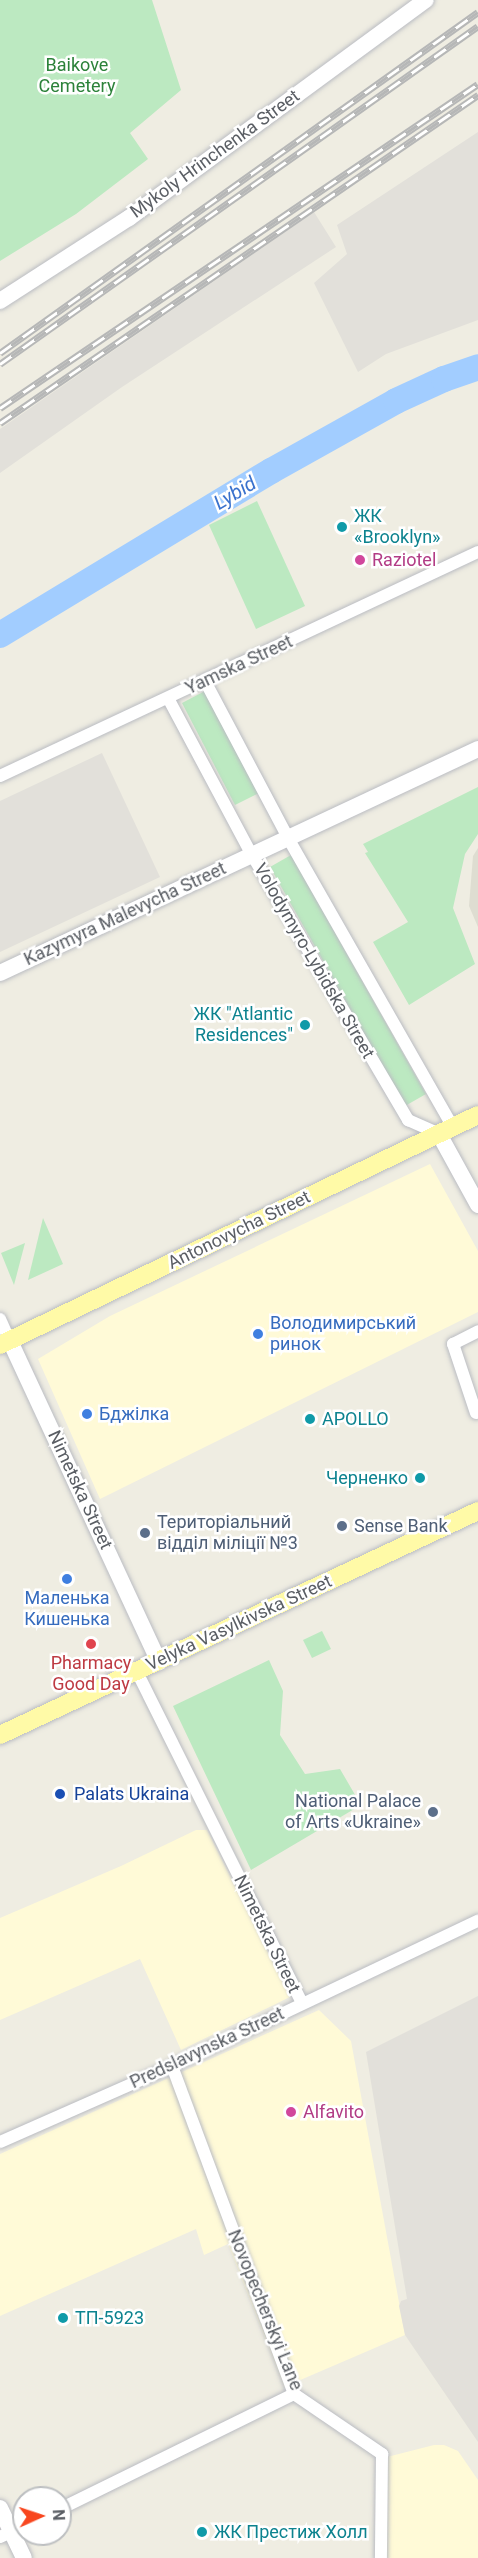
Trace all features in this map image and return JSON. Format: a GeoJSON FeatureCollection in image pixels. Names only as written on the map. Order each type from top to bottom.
{"type":"FeatureCollection","features":[{"type":"Feature","properties":{"kind":"main road","name":"Mykoly Hrinchenka Street"},"geometry":{"type":"LineString","coordinates":[[0,301],[129,218],[426,0]]}},
{"type":"Feature","properties":{"kind":"main road","name":"Kazymyra Malevycha Street"},"geometry":{"type":"LineString","coordinates":[[0,973],[478,749]]}},
{"type":"Feature","properties":{"kind":"main road","name":"Antonovycha Street"},"geometry":{"type":"LineString","coordinates":[[5,1343],[478,1115]]}},
{"type":"Feature","properties":{"kind":"main road"},"geometry":{"type":"LineString","coordinates":[[446,1130],[478,1205]]}},
{"type":"Feature","properties":{"kind":"main road","name":"Nimetska Street"},"geometry":{"type":"LineString","coordinates":[[5,1343],[159,1662]]}},
{"type":"Feature","properties":{"kind":"main road","name":"Velyka Vasylkivska Street"},"geometry":{"type":"LineString","coordinates":[[0,1735],[478,1511]]}},
{"type":"Feature","properties":{"kind":"main road"},"geometry":{"type":"LineString","coordinates":[[0,2508],[12,2531]]}},
{"type":"Feature","properties":{"kind":"street","name":"Yamska Street"},"geometry":{"type":"LineString","coordinates":[[0,776],[478,552]]}},
{"type":"Feature","properties":{"kind":"street"},"geometry":{"type":"LineString","coordinates":[[205,681],[446,1130]]}},
{"type":"Feature","properties":{"kind":"street","name":"Volodymyro-Lybidska Street"},"geometry":{"type":"LineString","coordinates":[[168,698],[252,855],[408,1120],[446,1130]]}},
{"type":"Feature","properties":{"kind":"street","name":"Nimetska Street"},"geometry":{"type":"LineString","coordinates":[[0,1319],[5,1343]]}},
{"type":"Feature","properties":{"kind":"street"},"geometry":{"type":"LineString","coordinates":[[476,1413],[453,1344],[478,1332]]}},
{"type":"Feature","properties":{"kind":"street","name":"Nimetska Street"},"geometry":{"type":"LineString","coordinates":[[137,1672],[302,2003]]}},
{"type":"Feature","properties":{"kind":"street","name":"Predslavynska Street"},"geometry":{"type":"LineString","coordinates":[[0,2142],[172,2066],[478,1921]]}},
{"type":"Feature","properties":{"kind":"street","name":"Novopecherskyi Lane"},"geometry":{"type":"LineString","coordinates":[[172,2066],[294,2394],[382,2454],[381,2558]]}},
{"type":"Feature","properties":{"kind":"street"},"geometry":{"type":"LineString","coordinates":[[72,2503],[294,2394]]}},
{"type":"Feature","properties":{"kind":"shaded area"},"geometry":{"type":"Polygon","coordinates":[[[478,132],[478,320],[386,354],[358,372],[314,283],[347,254],[337,225],[478,132]]]}},
{"type":"Feature","properties":{"kind":"shaded area"},"geometry":{"type":"Polygon","coordinates":[[[314,212],[336,247],[122,387],[0,473],[0,429],[314,212]]]}},
{"type":"Feature","properties":{"kind":"shaded area"},"geometry":{"type":"Polygon","coordinates":[[[102,753],[160,877],[0,952],[0,801],[102,753]]]}},
{"type":"Feature","properties":{"kind":"shaded area"},"geometry":{"type":"Polygon","coordinates":[[[478,848],[478,927],[469,906],[473,856],[478,848]]]}},
{"type":"Feature","properties":{"kind":"shaded area","name":"Володимирський ринок"},"geometry":{"type":"Polygon","coordinates":[[[430,1164],[478,1251],[478,1312],[100,1499],[38,1359],[110,1316],[430,1164]]]}},
{"type":"Feature","properties":{"kind":"shaded area"},"geometry":{"type":"Polygon","coordinates":[[[196,1830],[207,1830],[290,1997],[181,2050],[140,1959],[0,2020],[0,1918],[121,1866],[196,1830]]]}},
{"type":"Feature","properties":{"kind":"shaded area"},"geometry":{"type":"Polygon","coordinates":[[[478,1996],[478,2442],[405,2335],[399,2306],[401,2301],[407,2299],[366,2052],[478,1996]]]}},
{"type":"Feature","properties":{"kind":"shaded area"},"geometry":{"type":"Polygon","coordinates":[[[319,2010],[351,2041],[405,2335],[284,2387],[228,2244],[204,2255],[196,2229],[0,2316],[0,2154],[319,2010]]]}},
{"type":"Feature","properties":{"kind":"shaded area"},"geometry":{"type":"Polygon","coordinates":[[[434,2445],[444,2445],[458,2451],[478,2480],[478,2558],[385,2558],[387,2457],[434,2445]]]}},
{"type":"Feature","properties":{"kind":"green space","name":"Baikove Cemetery"},"geometry":{"type":"Polygon","coordinates":[[[0,0],[152,0],[181,90],[130,133],[148,159],[76,214],[0,261],[0,0]]]}},
{"type":"Feature","properties":{"kind":"green space"},"geometry":{"type":"Polygon","coordinates":[[[257,501],[305,606],[256,629],[209,525],[257,501]]]}},
{"type":"Feature","properties":{"kind":"green space"},"geometry":{"type":"Polygon","coordinates":[[[205,691],[259,793],[235,805],[182,703],[205,691]]]}},
{"type":"Feature","properties":{"kind":"green space"},"geometry":{"type":"Polygon","coordinates":[[[478,787],[478,834],[465,854],[453,908],[475,964],[409,1005],[373,942],[408,922],[365,853],[368,852],[363,844],[478,787]]]}},
{"type":"Feature","properties":{"kind":"green space"},"geometry":{"type":"Polygon","coordinates":[[[291,855],[426,1094],[405,1106],[270,867],[291,855]]]}},
{"type":"Feature","properties":{"kind":"green space"},"geometry":{"type":"Polygon","coordinates":[[[43,1218],[63,1264],[28,1280],[43,1218]]]}},
{"type":"Feature","properties":{"kind":"green space"},"geometry":{"type":"Polygon","coordinates":[[[25,1243],[14,1285],[1,1253],[25,1243]]]}},
{"type":"Feature","properties":{"kind":"green space"},"geometry":{"type":"Polygon","coordinates":[[[322,1631],[331,1649],[312,1658],[303,1640],[322,1631]]]}},
{"type":"Feature","properties":{"kind":"green space"},"geometry":{"type":"Polygon","coordinates":[[[269,1660],[283,1691],[280,1735],[305,1774],[340,1769],[361,1805],[251,1870],[173,1706],[269,1660]]]}},
{"type":"Feature","properties":{"kind":"waterway","name":"Lybid"},"geometry":{"type":"LineString","coordinates":[[0,635],[271,471],[396,401],[444,379],[478,367]]}},
{"type":"Feature","properties":{"kind":"railway"},"geometry":{"type":"LineString","coordinates":[[0,353],[478,12]]}},
{"type":"Feature","properties":{"kind":"railway"},"geometry":{"type":"LineString","coordinates":[[0,364],[478,26]]}},
{"type":"Feature","properties":{"kind":"railway"},"geometry":{"type":"LineString","coordinates":[[0,408],[478,84]]}},
{"type":"Feature","properties":{"kind":"railway"},"geometry":{"type":"LineString","coordinates":[[0,423],[478,95]]}},
{"type":"Feature","properties":{"kind":"place","name":"ЖК «Brooklyn»"},"geometry":{"type":"Point","coordinates":[342,527]}},
{"type":"Feature","properties":{"kind":"place","name":"Raziotel"},"geometry":{"type":"Point","coordinates":[360,560]}},
{"type":"Feature","properties":{"kind":"place","name":"ЖК \"Atlantic Residences\""},"geometry":{"type":"Point","coordinates":[305,1025]}},
{"type":"Feature","properties":{"kind":"place","name":"Володимирський ринок"},"geometry":{"type":"Point","coordinates":[258,1334]}},
{"type":"Feature","properties":{"kind":"place","name":"Бджілка"},"geometry":{"type":"Point","coordinates":[87,1414]}},
{"type":"Feature","properties":{"kind":"place","name":"APOLLO"},"geometry":{"type":"Point","coordinates":[310,1419]}},
{"type":"Feature","properties":{"kind":"place","name":"Черненко"},"geometry":{"type":"Point","coordinates":[420,1478]}},
{"type":"Feature","properties":{"kind":"place","name":"Sense Bank"},"geometry":{"type":"Point","coordinates":[342,1526]}},
{"type":"Feature","properties":{"kind":"place","name":"Територіальний відділ міліції №3"},"geometry":{"type":"Point","coordinates":[145,1533]}},
{"type":"Feature","properties":{"kind":"place","name":"Маленька Кишенька"},"geometry":{"type":"Point","coordinates":[67,1579]}},
{"type":"Feature","properties":{"kind":"place","name":"Pharmacy Good Day"},"geometry":{"type":"Point","coordinates":[91,1644]}},
{"type":"Feature","properties":{"kind":"place","name":"Palats Ukraina"},"geometry":{"type":"Point","coordinates":[60,1794]}},
{"type":"Feature","properties":{"kind":"place","name":"National Palace of Arts «Ukraine»"},"geometry":{"type":"Point","coordinates":[433,1812]}},
{"type":"Feature","properties":{"kind":"place","name":"Alfavito"},"geometry":{"type":"Point","coordinates":[291,2112]}},
{"type":"Feature","properties":{"kind":"place","name":"ТП-5923"},"geometry":{"type":"Point","coordinates":[63,2318]}},
{"type":"Feature","properties":{"kind":"place","name":"ЖК Престиж Холл"},"geometry":{"type":"Point","coordinates":[202,2532]}}]}
